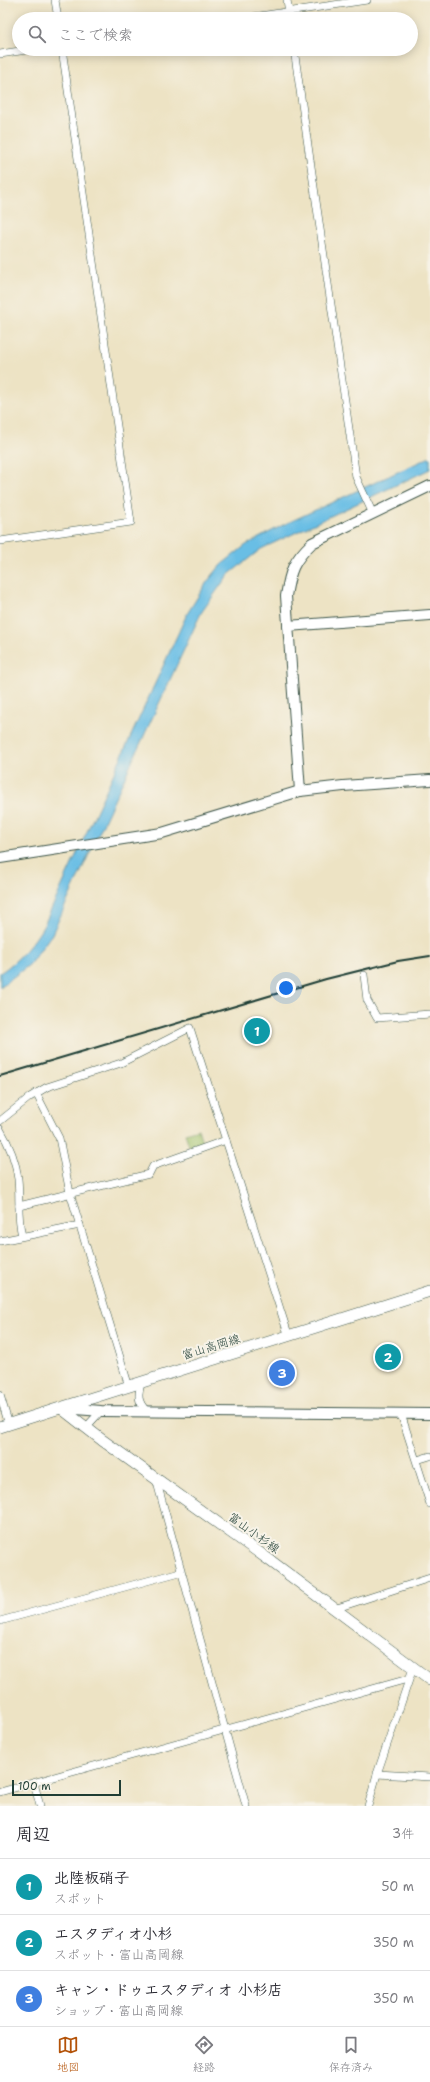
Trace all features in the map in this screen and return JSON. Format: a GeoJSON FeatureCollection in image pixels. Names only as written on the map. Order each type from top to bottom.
{"type":"FeatureCollection","features":[{"type":"Feature","properties":{"kind":"main road","name":"富山高岡線"},"geometry":{"type":"LineString","coordinates":[[4,1426],[430,1291]]}},
{"type":"Feature","properties":{"kind":"main road","name":"富山小杉線"},"geometry":{"type":"LineString","coordinates":[[61,1408],[92,1433],[268,1559],[430,1680]]}},
{"type":"Feature","properties":{"kind":"street"},"geometry":{"type":"LineString","coordinates":[[55,0],[57,12]]}},
{"type":"Feature","properties":{"kind":"street"},"geometry":{"type":"LineString","coordinates":[[287,0],[289,12]]}},
{"type":"Feature","properties":{"kind":"street"},"geometry":{"type":"LineString","coordinates":[[305,12],[367,0]]}},
{"type":"Feature","properties":{"kind":"street"},"geometry":{"type":"LineString","coordinates":[[0,54],[12,52]]}},
{"type":"Feature","properties":{"kind":"street"},"geometry":{"type":"LineString","coordinates":[[0,541],[131,522],[63,56]]}},
{"type":"Feature","properties":{"kind":"street"},"geometry":{"type":"LineString","coordinates":[[295,56],[356,477],[373,514]]}},
{"type":"Feature","properties":{"kind":"street"},"geometry":{"type":"LineString","coordinates":[[300,791],[286,596],[289,573],[300,554],[312,543],[430,486]]}},
{"type":"Feature","properties":{"kind":"street"},"geometry":{"type":"LineString","coordinates":[[288,626],[430,615]]}},
{"type":"Feature","properties":{"kind":"street"},"geometry":{"type":"LineString","coordinates":[[0,858],[162,833],[300,791],[343,786],[430,780]]}},
{"type":"Feature","properties":{"kind":"street"},"geometry":{"type":"LineString","coordinates":[[364,975],[367,1000],[377,1018],[430,1014]]}},
{"type":"Feature","properties":{"kind":"street"},"geometry":{"type":"LineString","coordinates":[[0,1121],[36,1093],[121,1063],[190,1028],[289,1336]]}},
{"type":"Feature","properties":{"kind":"street"},"geometry":{"type":"LineString","coordinates":[[36,1093],[59,1138],[70,1193],[129,1387]]}},
{"type":"Feature","properties":{"kind":"street"},"geometry":{"type":"LineString","coordinates":[[0,1129],[9,1144],[18,1177],[18,1220],[22,1236]]}},
{"type":"Feature","properties":{"kind":"street"},"geometry":{"type":"LineString","coordinates":[[19,1206],[149,1174],[153,1166],[226,1140]]}},
{"type":"Feature","properties":{"kind":"street"},"geometry":{"type":"LineString","coordinates":[[0,1241],[80,1225]]}},
{"type":"Feature","properties":{"kind":"street"},"geometry":{"type":"LineString","coordinates":[[141,1383],[138,1396],[141,1405],[147,1411]]}},
{"type":"Feature","properties":{"kind":"street"},"geometry":{"type":"LineString","coordinates":[[0,1394],[4,1426]]}},
{"type":"Feature","properties":{"kind":"street"},"geometry":{"type":"LineString","coordinates":[[61,1408],[100,1411],[430,1414]]}},
{"type":"Feature","properties":{"kind":"street"},"geometry":{"type":"LineString","coordinates":[[92,1433],[90,1424],[100,1411]]}},
{"type":"Feature","properties":{"kind":"street"},"geometry":{"type":"LineString","coordinates":[[401,1414],[430,1504]]}},
{"type":"Feature","properties":{"kind":"street"},"geometry":{"type":"LineString","coordinates":[[417,1460],[430,1456]]}},
{"type":"Feature","properties":{"kind":"street"},"geometry":{"type":"LineString","coordinates":[[156,1479],[180,1572],[246,1806]]}},
{"type":"Feature","properties":{"kind":"street"},"geometry":{"type":"LineString","coordinates":[[0,1621],[180,1572]]}},
{"type":"Feature","properties":{"kind":"street"},"geometry":{"type":"LineString","coordinates":[[334,1609],[430,1578]]}},
{"type":"Feature","properties":{"kind":"street"},"geometry":{"type":"LineString","coordinates":[[368,1806],[377,1774],[413,1668]]}},
{"type":"Feature","properties":{"kind":"street"},"geometry":{"type":"LineString","coordinates":[[0,1792],[408,1679]]}},
{"type":"Feature","properties":{"kind":"street"},"geometry":{"type":"LineString","coordinates":[[377,1774],[430,1778]]}},
{"type":"Feature","properties":{"kind":"street"},"geometry":{"type":"LineString","coordinates":[[34,1783],[40,1806]]}},
{"type":"Feature","properties":{"kind":"green space"},"geometry":{"type":"Polygon","coordinates":[[[198,1129],[203,1145],[190,1149],[185,1133],[198,1129]]]}},
{"type":"Feature","properties":{"kind":"water"},"geometry":{"type":"Polygon","coordinates":[[[430,457],[430,469],[261,549],[228,575],[201,613],[52,934],[29,965],[0,987],[0,973],[25,952],[44,925],[187,614],[207,582],[221,565],[246,545],[283,525],[430,457]]]}},
{"type":"Feature","properties":{"kind":"railway"},"geometry":{"type":"LineString","coordinates":[[0,1076],[326,979],[398,961],[430,956]]}},
{"type":"Feature","properties":{"kind":"place","name":"北陸板硝子"},"geometry":{"type":"Point","coordinates":[257,1031]}},
{"type":"Feature","properties":{"kind":"place","name":"エスタディオ小杉"},"geometry":{"type":"Point","coordinates":[388,1357]}},
{"type":"Feature","properties":{"kind":"place","name":"キャン・ドゥエスタディオ 小杉店"},"geometry":{"type":"Point","coordinates":[282,1373]}}]}
